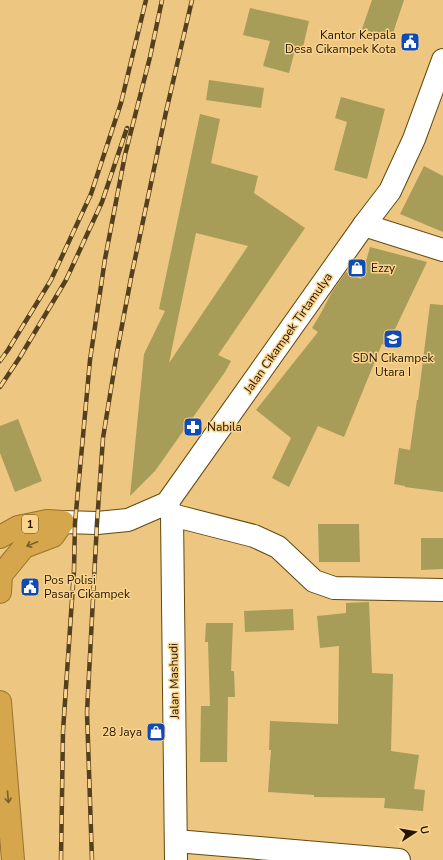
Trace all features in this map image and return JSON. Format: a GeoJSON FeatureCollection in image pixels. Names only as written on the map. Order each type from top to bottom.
{"type":"FeatureCollection","features":[{"type":"Feature","properties":{"kind":"highway","name":"1"},"geometry":{"type":"LineString","coordinates":[[0,537],[18,527],[47,521],[63,522]]}},
{"type":"Feature","properties":{"kind":"highway"},"geometry":{"type":"LineString","coordinates":[[0,592],[1,575],[24,548],[52,536],[63,522]]}},
{"type":"Feature","properties":{"kind":"highway"},"geometry":{"type":"LineString","coordinates":[[0,712],[14,860]]}},
{"type":"Feature","properties":{"kind":"street","name":"Jalan Cikampek Tirtamulya"},"geometry":{"type":"LineString","coordinates":[[169,509],[364,225],[390,191],[414,139],[443,60]]}},
{"type":"Feature","properties":{"kind":"street"},"geometry":{"type":"LineString","coordinates":[[364,225],[443,250]]}},
{"type":"Feature","properties":{"kind":"street"},"geometry":{"type":"LineString","coordinates":[[63,522],[97,523],[128,520],[169,509],[254,536],[272,544],[278,547],[314,581],[334,588],[443,590]]}},
{"type":"Feature","properties":{"kind":"street","name":"Jalan Mashudi"},"geometry":{"type":"LineString","coordinates":[[169,509],[176,850]]}},
{"type":"Feature","properties":{"kind":"street"},"geometry":{"type":"LineString","coordinates":[[176,850],[399,860]]}},
{"type":"Feature","properties":{"kind":"building"},"geometry":{"type":"Polygon","coordinates":[[[372,0],[404,0],[391,39],[362,29],[372,0]]]}},
{"type":"Feature","properties":{"kind":"building"},"geometry":{"type":"Polygon","coordinates":[[[250,8],[309,21],[303,47],[296,46],[289,73],[263,66],[270,41],[243,35],[250,8]]]}},
{"type":"Feature","properties":{"kind":"building"},"geometry":{"type":"Polygon","coordinates":[[[209,80],[264,88],[261,108],[206,100],[209,80]]]}},
{"type":"Feature","properties":{"kind":"building"},"geometry":{"type":"Polygon","coordinates":[[[341,97],[385,109],[367,179],[334,170],[347,122],[335,118],[341,97]]]}},
{"type":"Feature","properties":{"kind":"building"},"geometry":{"type":"Polygon","coordinates":[[[200,114],[220,119],[211,163],[258,176],[254,193],[305,228],[218,355],[231,361],[225,372],[155,471],[130,496],[144,354],[165,311],[159,309],[200,114]],[[196,233],[169,363],[248,246],[196,233]]]}},
{"type":"Feature","properties":{"kind":"building"},"geometry":{"type":"Polygon","coordinates":[[[424,166],[443,176],[443,232],[400,214],[424,166]]]}},
{"type":"Feature","properties":{"kind":"building"},"geometry":{"type":"Polygon","coordinates":[[[370,247],[427,262],[387,346],[382,344],[344,437],[318,426],[289,487],[272,478],[291,438],[256,410],[318,332],[312,328],[332,292],[346,272],[361,279],[370,247]]]}},
{"type":"Feature","properties":{"kind":"building"},"geometry":{"type":"Polygon","coordinates":[[[430,304],[443,305],[443,492],[394,484],[399,448],[410,450],[430,304]]]}},
{"type":"Feature","properties":{"kind":"building"},"geometry":{"type":"Polygon","coordinates":[[[18,419],[42,481],[15,492],[0,453],[0,426],[18,419]]]}},
{"type":"Feature","properties":{"kind":"building"},"geometry":{"type":"Polygon","coordinates":[[[318,524],[359,524],[360,562],[319,562],[318,524]]]}},
{"type":"Feature","properties":{"kind":"building"},"geometry":{"type":"Polygon","coordinates":[[[421,538],[443,538],[443,569],[421,570],[421,538]]]}},
{"type":"Feature","properties":{"kind":"building"},"geometry":{"type":"Polygon","coordinates":[[[369,602],[372,673],[393,674],[391,751],[419,755],[414,789],[425,790],[423,811],[384,808],[385,798],[314,797],[314,795],[268,792],[271,750],[269,750],[270,721],[338,724],[339,646],[320,648],[317,616],[346,613],[346,603],[369,602]]]}},
{"type":"Feature","properties":{"kind":"building"},"geometry":{"type":"Polygon","coordinates":[[[293,609],[294,630],[245,632],[244,611],[293,609]]]}},
{"type":"Feature","properties":{"kind":"building"},"geometry":{"type":"Polygon","coordinates":[[[206,623],[233,623],[231,671],[234,671],[235,697],[228,697],[227,762],[200,762],[201,706],[210,706],[208,642],[205,642],[206,623]]]}},
{"type":"Feature","properties":{"kind":"railway"},"geometry":{"type":"LineString","coordinates":[[0,361],[51,280],[91,194],[121,103],[146,0]]}},
{"type":"Feature","properties":{"kind":"railway"},"geometry":{"type":"LineString","coordinates":[[61,860],[63,731],[74,570],[75,523],[90,360],[105,259],[125,155],[150,57],[162,0]]}},
{"type":"Feature","properties":{"kind":"railway"},"geometry":{"type":"LineString","coordinates":[[92,860],[87,712],[103,438],[131,278],[166,112],[192,0]]}},
{"type":"Feature","properties":{"kind":"railway"},"geometry":{"type":"LineString","coordinates":[[0,387],[20,357],[66,280],[102,202],[127,128]]}},
{"type":"Feature","properties":{"kind":"place","name":"Kantor Kepala Desa Cikampek Kota"},"geometry":{"type":"Point","coordinates":[410,42]}},
{"type":"Feature","properties":{"kind":"place","name":"Ezzy"},"geometry":{"type":"Point","coordinates":[357,268]}},
{"type":"Feature","properties":{"kind":"place","name":"SDN Cikampek Utara I"},"geometry":{"type":"Point","coordinates":[393,339]}},
{"type":"Feature","properties":{"kind":"place","name":"Nabila"},"geometry":{"type":"Point","coordinates":[193,427]}},
{"type":"Feature","properties":{"kind":"place","name":"Pos Polisi Pasar Cikampek"},"geometry":{"type":"Point","coordinates":[30,587]}},
{"type":"Feature","properties":{"kind":"place","name":"28 Jaya"},"geometry":{"type":"Point","coordinates":[156,732]}}]}
